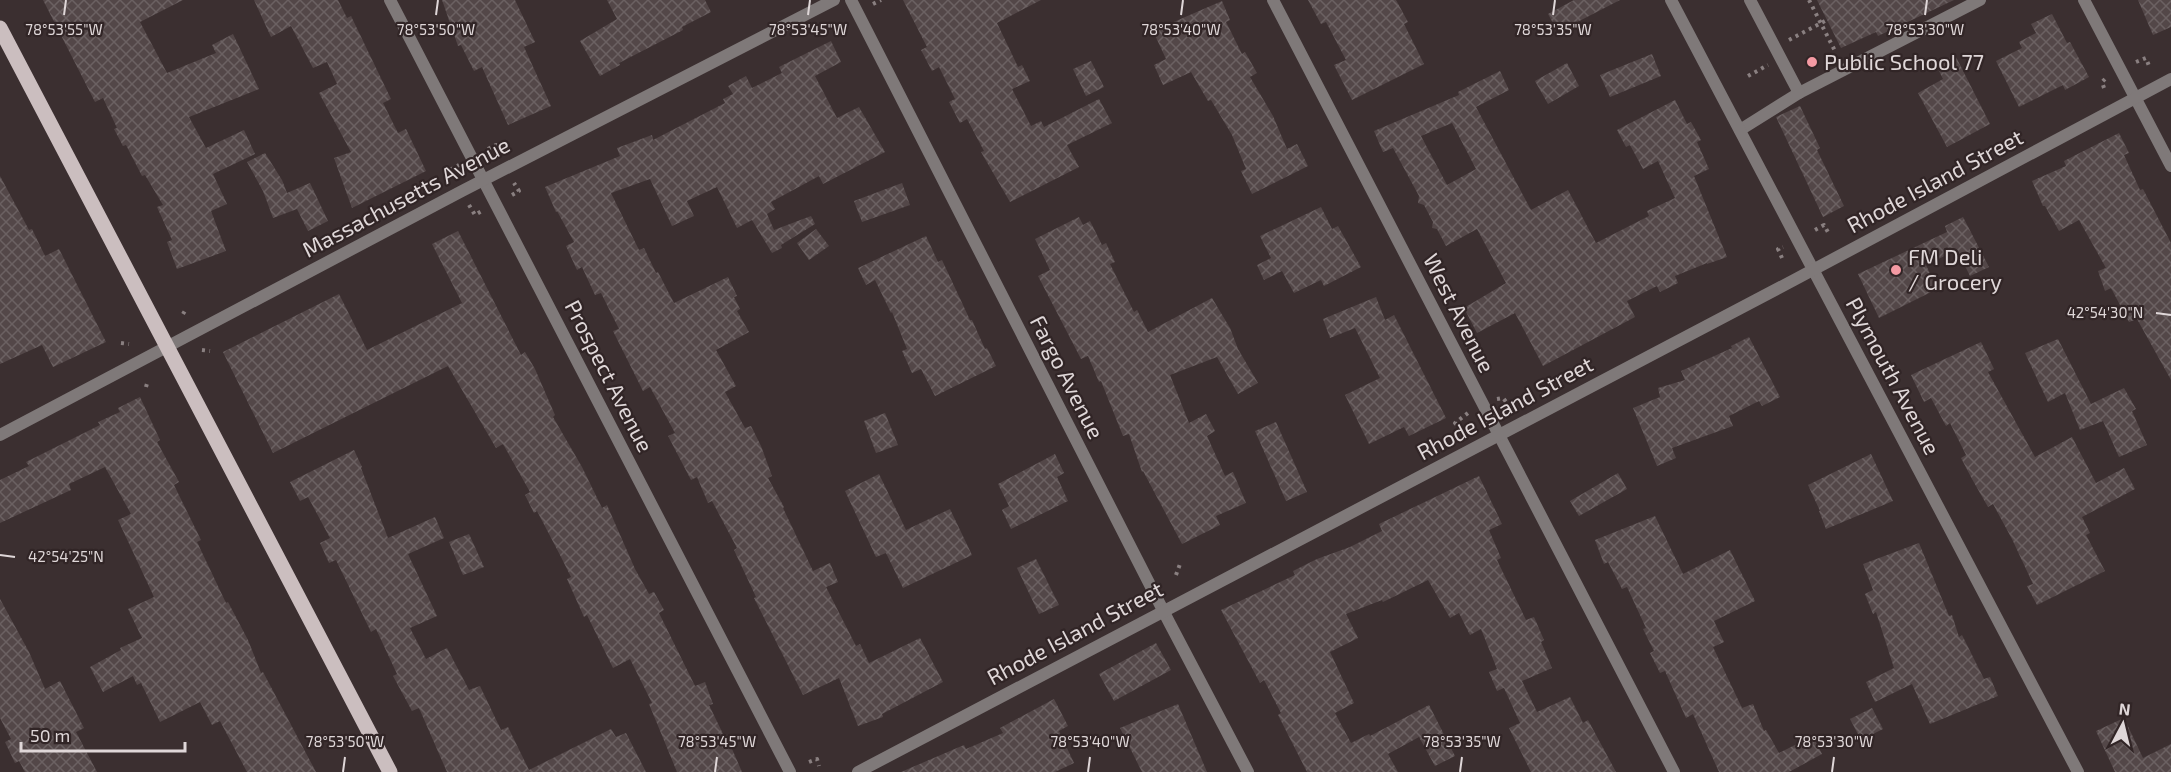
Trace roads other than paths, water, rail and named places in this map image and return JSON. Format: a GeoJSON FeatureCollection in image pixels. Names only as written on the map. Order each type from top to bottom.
{"type":"FeatureCollection","features":[{"type":"Feature","properties":{"kind":"main road"},"geometry":{"type":"LineString","coordinates":[[0,28],[390,772]]}},
{"type":"Feature","properties":{"kind":"street","name":"Prospect Avenue"},"geometry":{"type":"LineString","coordinates":[[390,0],[790,772]]}},
{"type":"Feature","properties":{"kind":"street","name":"Massachusetts Avenue"},"geometry":{"type":"LineString","coordinates":[[0,435],[483,180],[834,0]]}},
{"type":"Feature","properties":{"kind":"street","name":"Fargo Avenue"},"geometry":{"type":"LineString","coordinates":[[851,0],[1248,772]]}},
{"type":"Feature","properties":{"kind":"street","name":"West Avenue"},"geometry":{"type":"LineString","coordinates":[[1273,0],[1674,772]]}},
{"type":"Feature","properties":{"kind":"street","name":"Plymouth Avenue"},"geometry":{"type":"LineString","coordinates":[[1671,0],[2078,772]]}},
{"type":"Feature","properties":{"kind":"street"},"geometry":{"type":"LineString","coordinates":[[1750,0],[1799,93]]}},
{"type":"Feature","properties":{"kind":"street"},"geometry":{"type":"LineString","coordinates":[[1740,130],[1799,93],[1980,0]]}},
{"type":"Feature","properties":{"kind":"street"},"geometry":{"type":"LineString","coordinates":[[2084,0],[2171,166]]}},
{"type":"Feature","properties":{"kind":"street","name":"Rhode Island Street"},"geometry":{"type":"LineString","coordinates":[[858,772],[1814,270],[2171,79]]}},
{"type":"Feature","properties":{"kind":"place","name":"Public School 77"},"geometry":{"type":"Point","coordinates":[1812,62]}},
{"type":"Feature","properties":{"kind":"place","name":"FM Deli / Grocery"},"geometry":{"type":"Point","coordinates":[1896,270]}}]}
